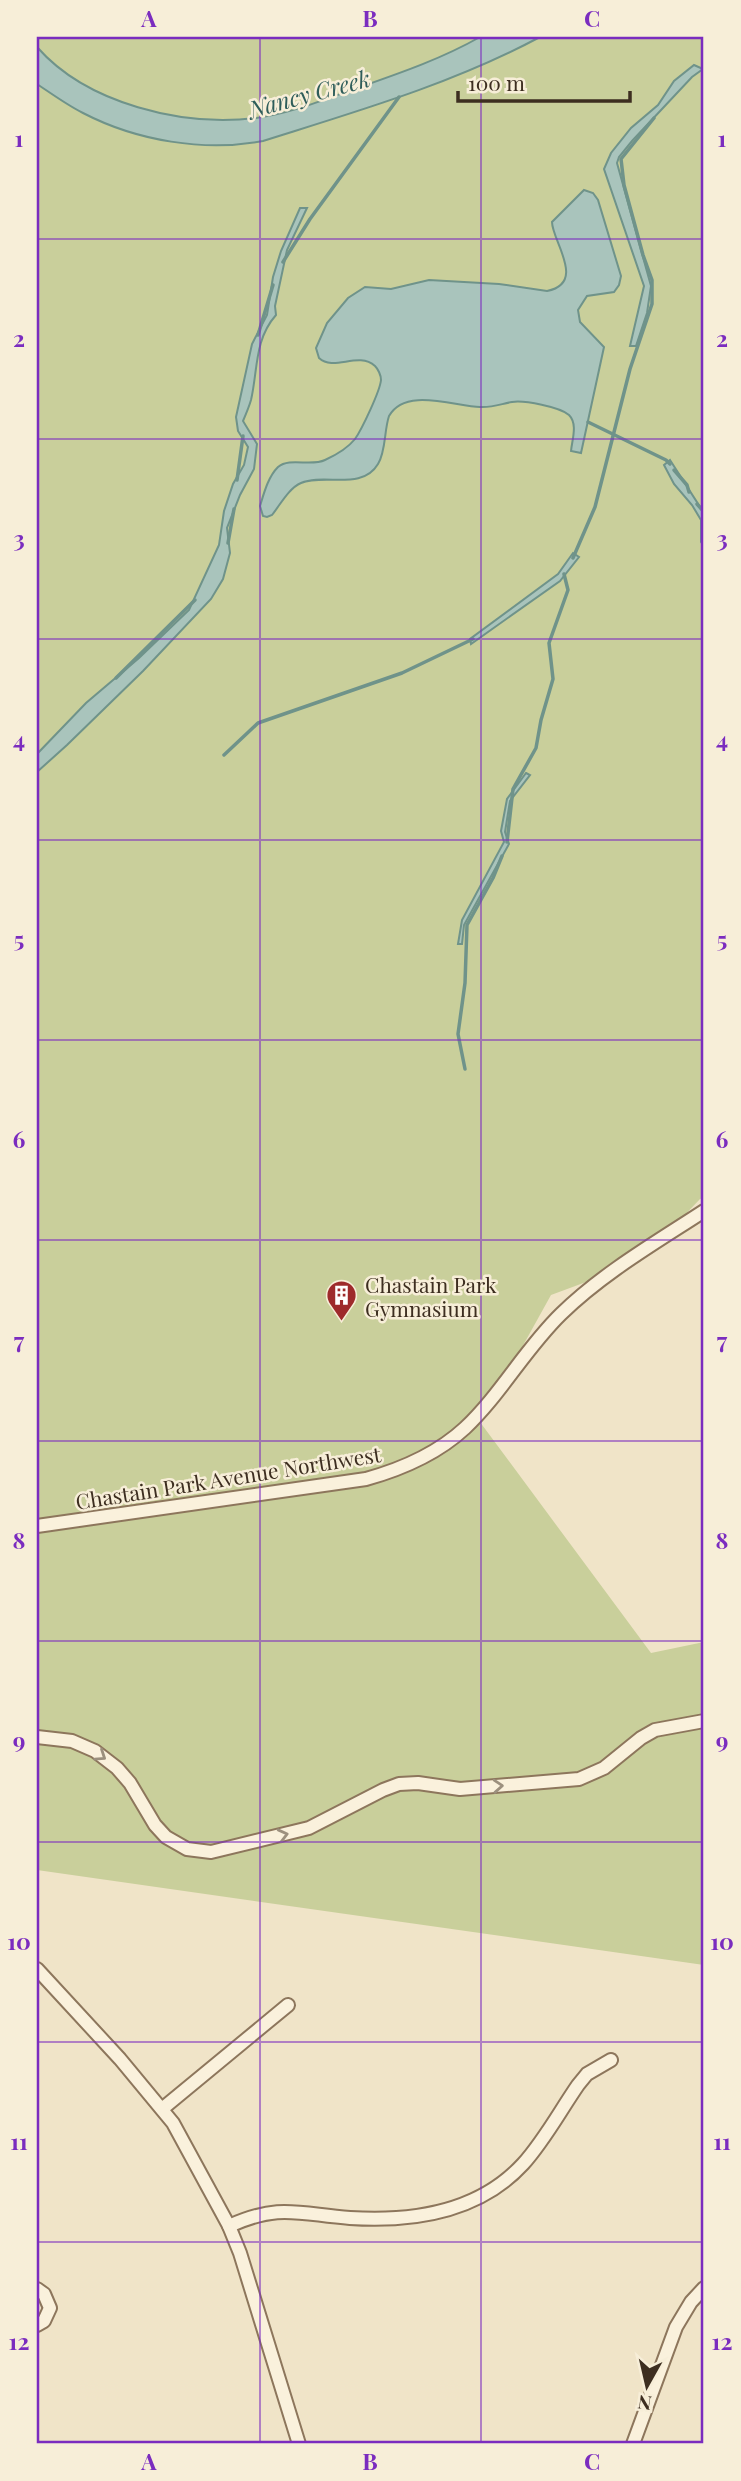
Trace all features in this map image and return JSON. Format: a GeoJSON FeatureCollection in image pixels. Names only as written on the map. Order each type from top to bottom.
{"type":"FeatureCollection","features":[{"type":"Feature","properties":{"kind":"street","name":"Chastain Park Avenue Northwest"},"geometry":{"type":"LineString","coordinates":[[37,1526],[366,1479],[395,1471],[422,1458],[464,1428],[538,1338],[586,1291],[704,1211]]}},
{"type":"Feature","properties":{"kind":"street"},"geometry":{"type":"LineString","coordinates":[[37,1737],[72,1741],[95,1751],[117,1768],[130,1783],[155,1825],[166,1837],[187,1849],[211,1852],[309,1828],[400,1784],[418,1783],[460,1789],[579,1779],[604,1768],[655,1730],[704,1721]]}},
{"type":"Feature","properties":{"kind":"street"},"geometry":{"type":"LineString","coordinates":[[37,1969],[120,2059],[173,2123],[229,2226],[240,2253],[299,2444]]}},
{"type":"Feature","properties":{"kind":"street"},"geometry":{"type":"LineString","coordinates":[[162,2109],[288,2005]]}},
{"type":"Feature","properties":{"kind":"street"},"geometry":{"type":"LineString","coordinates":[[229,2226],[275,2211],[350,2218],[387,2218],[439,2212],[469,2203],[497,2187],[522,2166],[587,2074],[611,2060]]}},
{"type":"Feature","properties":{"kind":"street"},"geometry":{"type":"LineString","coordinates":[[633,2444],[676,2327],[687,2308],[704,2288]]}},
{"type":"Feature","properties":{"kind":"street"},"geometry":{"type":"LineString","coordinates":[[37,2289],[44,2294],[50,2308],[44,2321],[37,2325]]}},
{"type":"Feature","properties":{"kind":"green space"},"geometry":{"type":"Polygon","coordinates":[[[37,37],[704,37],[704,1198],[700,1199],[640,1262],[551,1295],[491,1403],[477,1418],[651,1653],[704,1642],[704,1965],[37,1870],[37,37]]]}},
{"type":"Feature","properties":{"kind":"water"},"geometry":{"type":"Polygon","coordinates":[[[480,37],[540,37],[439,83],[263,141],[241,144],[171,142],[126,131],[77,110],[37,84],[37,47],[58,67],[82,83],[109,97],[138,107],[198,119],[256,118],[297,109],[393,75],[480,37]]]}},
{"type":"Feature","properties":{"kind":"water"},"geometry":{"type":"Polygon","coordinates":[[[694,65],[703,69],[692,77],[632,141],[617,163],[651,286],[647,313],[636,346],[630,346],[644,286],[604,169],[611,153],[631,128],[658,105],[674,81],[694,65]]]}},
{"type":"Feature","properties":{"kind":"water"},"geometry":{"type":"Polygon","coordinates":[[[584,190],[593,193],[598,200],[621,276],[614,292],[587,296],[578,310],[580,322],[604,347],[581,453],[571,451],[574,432],[572,419],[564,412],[550,407],[518,402],[484,407],[431,400],[406,402],[396,407],[389,416],[382,453],[371,472],[353,479],[311,480],[301,483],[289,493],[272,515],[263,516],[260,506],[263,496],[278,467],[288,463],[319,462],[345,449],[358,434],[378,392],[380,376],[376,367],[368,362],[361,360],[332,363],[319,358],[316,348],[327,323],[348,298],[365,287],[391,289],[429,280],[499,284],[547,291],[559,287],[565,280],[565,261],[552,222],[584,190]]]}},
{"type":"Feature","properties":{"kind":"water"},"geometry":{"type":"Polygon","coordinates":[[[300,208],[307,208],[287,250],[275,306],[276,315],[260,345],[251,400],[243,421],[257,444],[254,469],[227,528],[230,553],[223,579],[211,599],[143,671],[37,772],[37,754],[86,703],[139,658],[189,610],[219,545],[224,511],[233,484],[244,465],[248,447],[238,431],[236,417],[252,344],[267,315],[273,277],[281,251],[300,208]]]}},
{"type":"Feature","properties":{"kind":"water"},"geometry":{"type":"Polygon","coordinates":[[[670,460],[702,510],[704,546],[701,542],[701,520],[674,484],[664,465],[670,460]]]}},
{"type":"Feature","properties":{"kind":"water"},"geometry":{"type":"Polygon","coordinates":[[[573,553],[579,557],[560,581],[471,644],[470,639],[558,574],[573,553]]]}},
{"type":"Feature","properties":{"kind":"water"},"geometry":{"type":"Polygon","coordinates":[[[526,773],[530,775],[510,801],[505,832],[509,844],[464,925],[462,944],[458,944],[462,920],[504,842],[501,831],[507,799],[526,773]]]}},
{"type":"Feature","properties":{"kind":"waterway"},"geometry":{"type":"LineString","coordinates":[[283,262],[310,219],[399,97]]}},
{"type":"Feature","properties":{"kind":"waterway"},"geometry":{"type":"LineString","coordinates":[[573,558],[595,507],[630,369],[652,304],[652,280],[624,185],[621,159],[654,118]]}},
{"type":"Feature","properties":{"kind":"waterway"},"geometry":{"type":"LineString","coordinates":[[258,335],[273,285]]}},
{"type":"Feature","properties":{"kind":"waterway"},"geometry":{"type":"LineString","coordinates":[[588,422],[670,464]]}},
{"type":"Feature","properties":{"kind":"waterway"},"geometry":{"type":"LineString","coordinates":[[237,480],[243,436]]}},
{"type":"Feature","properties":{"kind":"waterway"},"geometry":{"type":"LineString","coordinates":[[674,470],[687,485],[689,492]]}},
{"type":"Feature","properties":{"kind":"waterway"},"geometry":{"type":"LineString","coordinates":[[697,504],[704,512]]}},
{"type":"Feature","properties":{"kind":"waterway"},"geometry":{"type":"LineString","coordinates":[[228,543],[234,509]]}},
{"type":"Feature","properties":{"kind":"waterway"},"geometry":{"type":"LineString","coordinates":[[507,842],[513,789],[536,748],[553,679],[549,643],[568,590],[564,574]]}},
{"type":"Feature","properties":{"kind":"waterway"},"geometry":{"type":"LineString","coordinates":[[116,678],[195,600]]}},
{"type":"Feature","properties":{"kind":"waterway"},"geometry":{"type":"LineString","coordinates":[[224,755],[258,723],[402,673],[473,639]]}},
{"type":"Feature","properties":{"kind":"waterway"},"geometry":{"type":"LineString","coordinates":[[465,1069],[458,1034],[465,983],[467,925],[502,856]]}},
{"type":"Feature","properties":{"kind":"place","name":"Chastain Park Gymnasium"},"geometry":{"type":"Point","coordinates":[342,1323]}},
{"type":"Feature","properties":{"kind":"water label","name":"Nancy Creek"},"geometry":{"type":"Point","coordinates":[309,93]}}]}
